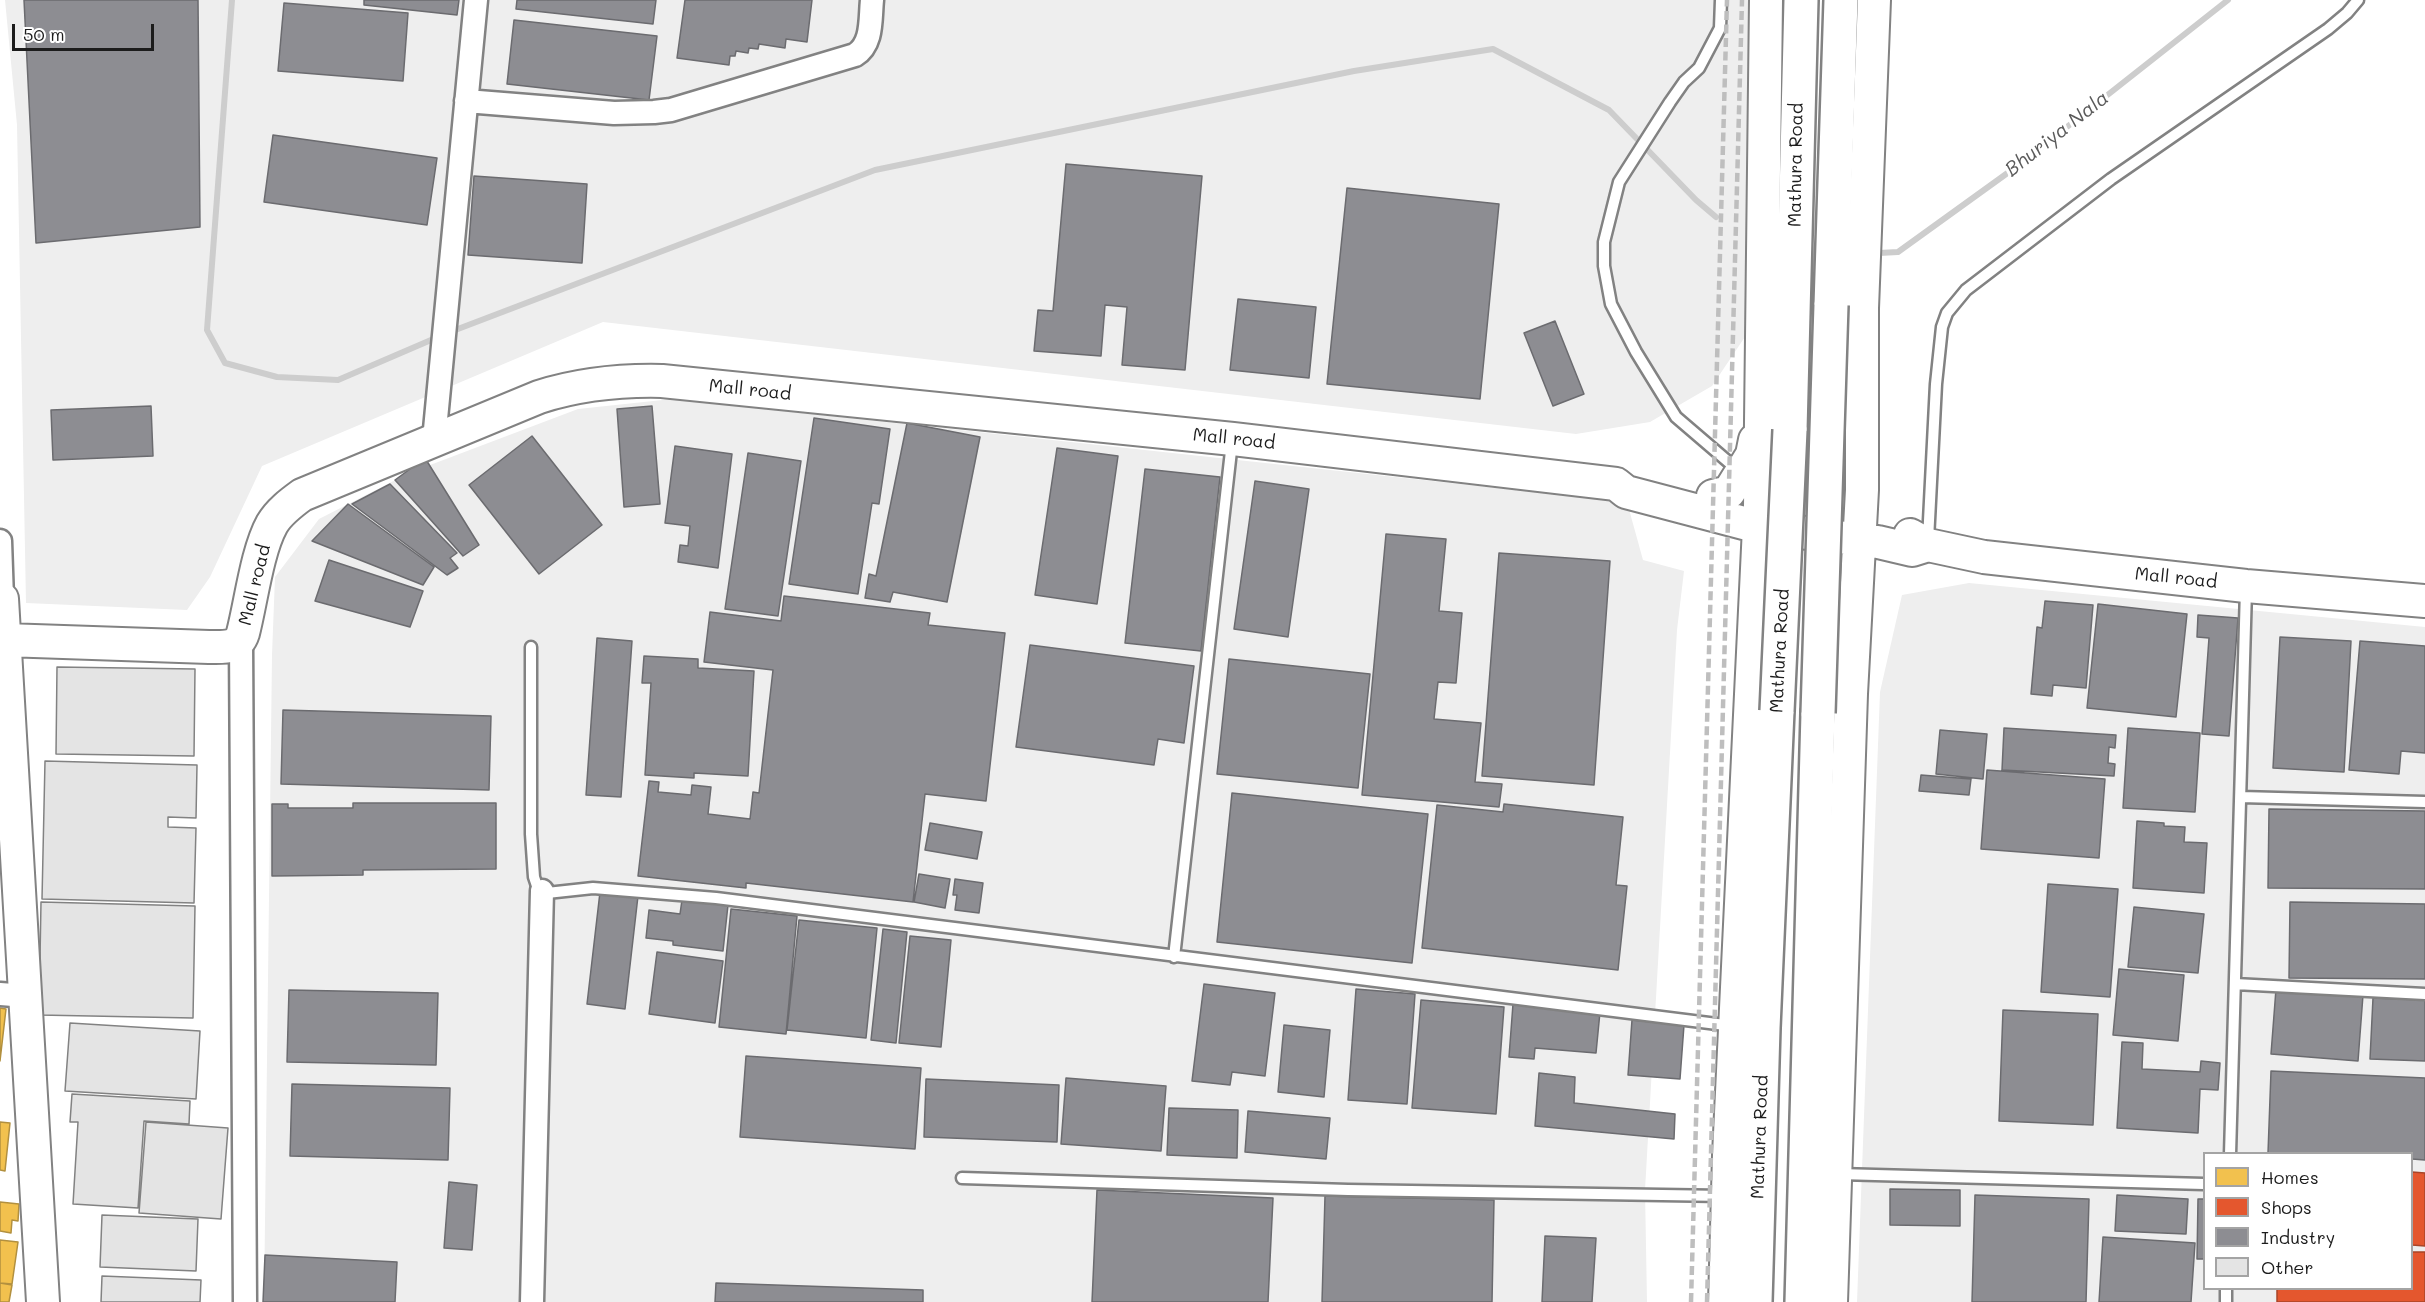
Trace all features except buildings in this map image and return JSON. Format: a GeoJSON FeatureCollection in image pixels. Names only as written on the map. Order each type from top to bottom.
{"type":"FeatureCollection","features":[{"type":"Feature","properties":{"kind":"highway","name":"Mathura Road"},"geometry":{"type":"LineString","coordinates":[[1755,1302],[1763,1016],[1790,430],[1800,0]]}},
{"type":"Feature","properties":{"kind":"highway"},"geometry":{"type":"LineString","coordinates":[[1802,1302],[1841,0]]}},
{"type":"Feature","properties":{"kind":"main road"},"geometry":{"type":"LineString","coordinates":[[1725,1302],[1760,516],[1766,0]]}},
{"type":"Feature","properties":{"kind":"main road"},"geometry":{"type":"LineString","coordinates":[[1831,1302],[1851,694],[1864,534],[1863,261],[1874,0]]}},
{"type":"Feature","properties":{"kind":"main road","name":"Mall road"},"geometry":{"type":"LineString","coordinates":[[5,640],[231,646],[241,641],[264,544],[272,524],[287,507],[317,488],[539,397],[568,388],[630,381],[662,381],[1233,438],[1617,484],[1626,492],[1708,504],[1760,516],[1864,534],[1912,550],[1928,545],[1984,557],[2246,586],[2425,601]]}},
{"type":"Feature","properties":{"kind":"main road"},"geometry":{"type":"LineString","coordinates":[[1761,416],[1767,440],[1777,455],[1796,469],[1813,474],[1837,469],[1850,456],[1862,431]]}},
{"type":"Feature","properties":{"kind":"main road"},"geometry":{"type":"LineString","coordinates":[[1745,854],[1734,791],[1742,552],[1722,527],[1708,504],[1729,492],[1742,473],[1752,455],[1761,416]]}},
{"type":"Feature","properties":{"kind":"main road"},"geometry":{"type":"LineString","coordinates":[[1841,1002],[1861,843],[1870,579],[1864,534]]}},
{"type":"Feature","properties":{"kind":"main road"},"geometry":{"type":"LineString","coordinates":[[1,599],[5,640],[13,995],[43,1302]]}},
{"type":"Feature","properties":{"kind":"main road"},"geometry":{"type":"LineString","coordinates":[[1752,696],[1760,676],[1771,660],[1791,648],[1807,646],[1828,652],[1841,666],[1851,694]]}},
{"type":"Feature","properties":{"kind":"street"},"geometry":{"type":"LineString","coordinates":[[434,440],[476,0]]}},
{"type":"Feature","properties":{"kind":"street"},"geometry":{"type":"LineString","coordinates":[[466,100],[614,112],[671,110],[863,51],[867,43],[872,0]]}},
{"type":"Feature","properties":{"kind":"street"},"geometry":{"type":"LineString","coordinates":[[0,541],[1,599]]}},
{"type":"Feature","properties":{"kind":"street"},"geometry":{"type":"LineString","coordinates":[[241,641],[245,1302]]}},
{"type":"Feature","properties":{"kind":"street"},"geometry":{"type":"LineString","coordinates":[[532,1302],[542,891]]}},
{"type":"Feature","properties":{"kind":"lane"},"geometry":{"type":"LineString","coordinates":[[1720,0],[1720,28],[1699,68],[1684,82],[1619,182],[1604,242],[1604,266],[1611,304],[1636,352],[1676,417],[1742,473]]}},
{"type":"Feature","properties":{"kind":"lane"},"geometry":{"type":"LineString","coordinates":[[1928,545],[1936,384],[1942,327],[1947,313],[1955,302],[1966,290],[2111,179],[2328,29],[2358,0]]}},
{"type":"Feature","properties":{"kind":"lane"},"geometry":{"type":"LineString","coordinates":[[1174,957],[1233,438]]}},
{"type":"Feature","properties":{"kind":"lane"},"geometry":{"type":"LineString","coordinates":[[2230,1152],[2246,586]]}},
{"type":"Feature","properties":{"kind":"lane"},"geometry":{"type":"LineString","coordinates":[[531,647],[531,834],[534,882],[542,891],[551,893],[593,888],[716,898],[1736,1026]]}},
{"type":"Feature","properties":{"kind":"lane"},"geometry":{"type":"LineString","coordinates":[[2241,797],[2425,802]]}},
{"type":"Feature","properties":{"kind":"lane"},"geometry":{"type":"LineString","coordinates":[[2235,984],[2425,994]]}},
{"type":"Feature","properties":{"kind":"lane"},"geometry":{"type":"LineString","coordinates":[[1835,1174],[2203,1184]]}},
{"type":"Feature","properties":{"kind":"lane"},"geometry":{"type":"LineString","coordinates":[[962,1178],[1359,1190],[1728,1197]]}},
{"type":"Feature","properties":{"kind":"shaded area"},"geometry":{"type":"Polygon","coordinates":[[[5,0],[1771,0],[1759,316],[1712,386],[1650,422],[1576,434],[603,322],[262,466],[210,577],[187,610],[26,603],[17,125],[5,0]]]}},
{"type":"Feature","properties":{"kind":"shaded area"},"geometry":{"type":"Polygon","coordinates":[[[672,399],[1627,502],[1643,560],[1684,571],[1677,630],[1645,1190],[1647,1302],[264,1302],[272,655],[275,577],[319,519],[409,473],[578,409],[672,399]]]}},
{"type":"Feature","properties":{"kind":"shaded area"},"geometry":{"type":"Polygon","coordinates":[[[1969,583],[2425,627],[2425,1302],[1857,1302],[1880,692],[1902,595],[1969,583]]]}},
{"type":"Feature","properties":{"kind":"waterway"},"geometry":{"type":"LineString","coordinates":[[232,0],[207,330],[225,363],[277,377],[338,380],[438,337]]}},
{"type":"Feature","properties":{"kind":"waterway","name":"Bhuriya Nala"},"geometry":{"type":"LineString","coordinates":[[1879,253],[1898,252],[2020,164],[2228,0]]}},
{"type":"Feature","properties":{"kind":"waterway"},"geometry":{"type":"LineString","coordinates":[[450,332],[875,170],[1354,71],[1493,49],[1609,110],[1696,200],[1716,217]]}},
{"type":"Feature","properties":{"kind":"railway"},"geometry":{"type":"LineString","coordinates":[[1691,1302],[1727,0]]}},
{"type":"Feature","properties":{"kind":"railway"},"geometry":{"type":"LineString","coordinates":[[1707,1302],[1742,0]]}}]}
